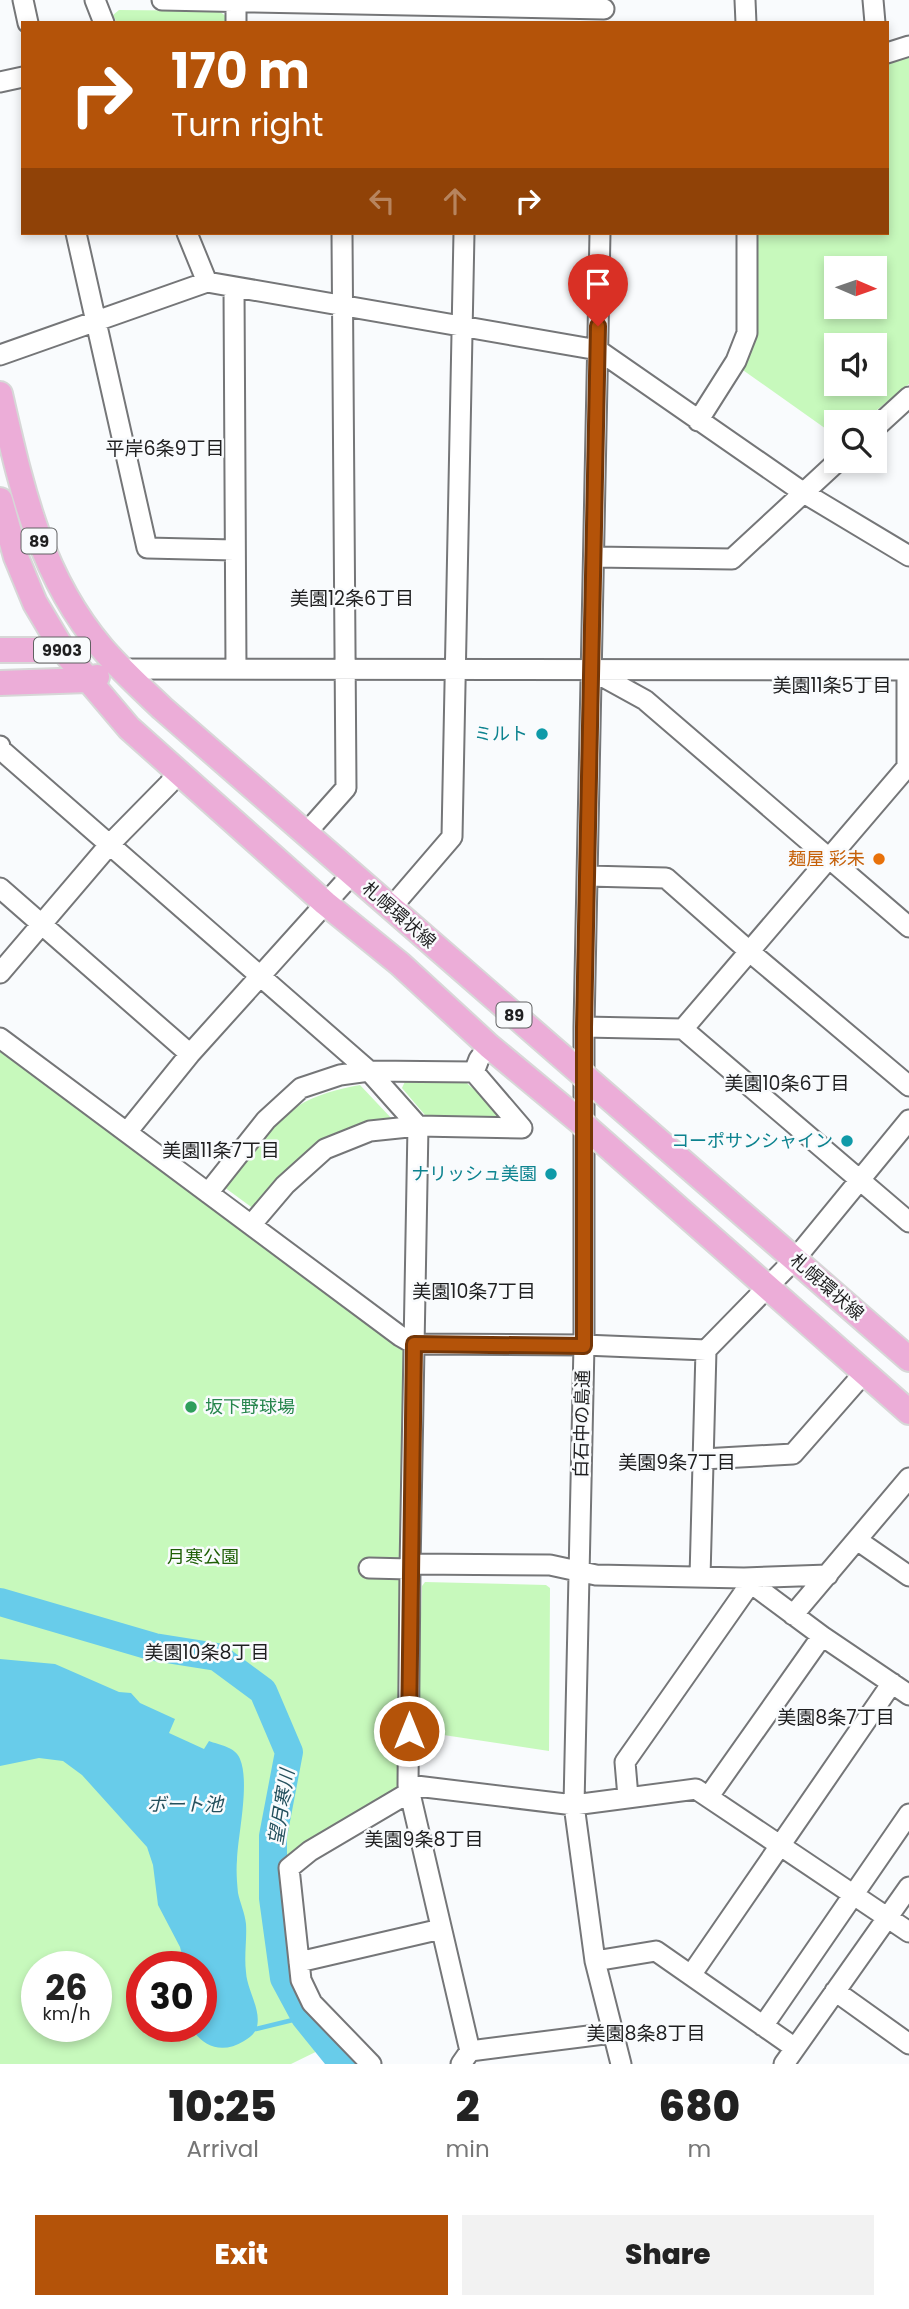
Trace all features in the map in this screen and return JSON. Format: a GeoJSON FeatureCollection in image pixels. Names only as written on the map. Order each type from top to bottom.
{"type":"FeatureCollection","features":[{"type":"Feature","properties":{"kind":"main road","name":"札幌環状線"},"geometry":{"type":"LineString","coordinates":[[0,394],[27,507],[46,557],[67,597],[100,646],[121,669],[909,1359]]}},
{"type":"Feature","properties":{"kind":"main road","name":"札幌環状線"},"geometry":{"type":"LineString","coordinates":[[0,500],[16,557],[30,592],[63,650],[129,729],[324,903],[400,964],[489,1046],[584,1125],[909,1412]]}},
{"type":"Feature","properties":{"kind":"main road","name":"9903"},"geometry":{"type":"LineString","coordinates":[[0,650],[63,650],[121,669]]}},
{"type":"Feature","properties":{"kind":"main road","name":"9903"},"geometry":{"type":"LineString","coordinates":[[0,683],[88,680],[121,669]]}},
{"type":"Feature","properties":{"kind":"street"},"geometry":{"type":"LineString","coordinates":[[23,0],[28,21]]}},
{"type":"Feature","properties":{"kind":"street"},"geometry":{"type":"LineString","coordinates":[[96,0],[103,21]]}},
{"type":"Feature","properties":{"kind":"street"},"geometry":{"type":"LineString","coordinates":[[162,0],[342,1],[468,14],[604,11]]}},
{"type":"Feature","properties":{"kind":"street"},"geometry":{"type":"LineString","coordinates":[[745,0],[746,21]]}},
{"type":"Feature","properties":{"kind":"street"},"geometry":{"type":"LineString","coordinates":[[873,0],[875,21]]}},
{"type":"Feature","properties":{"kind":"street"},"geometry":{"type":"LineString","coordinates":[[236,1],[236,21]]}},
{"type":"Feature","properties":{"kind":"street"},"geometry":{"type":"LineString","coordinates":[[342,1],[342,21]]}},
{"type":"Feature","properties":{"kind":"street"},"geometry":{"type":"LineString","coordinates":[[889,52],[909,46]]}},
{"type":"Feature","properties":{"kind":"street"},"geometry":{"type":"LineString","coordinates":[[0,82],[21,77]]}},
{"type":"Feature","properties":{"kind":"street"},"geometry":{"type":"LineString","coordinates":[[76,235],[147,548],[234,550]]}},
{"type":"Feature","properties":{"kind":"street"},"geometry":{"type":"LineString","coordinates":[[188,235],[207,282]]}},
{"type":"Feature","properties":{"kind":"street"},"geometry":{"type":"LineString","coordinates":[[306,833],[346,788],[342,235]]}},
{"type":"Feature","properties":{"kind":"street"},"geometry":{"type":"LineString","coordinates":[[391,908],[452,837],[464,235]]}},
{"type":"Feature","properties":{"kind":"street","name":"白石中の島通"},"geometry":{"type":"LineString","coordinates":[[600,235],[584,1027],[584,1346],[574,1805],[595,1961],[621,2064]]}},
{"type":"Feature","properties":{"kind":"street"},"geometry":{"type":"LineString","coordinates":[[698,421],[736,361],[747,332],[747,235]]}},
{"type":"Feature","properties":{"kind":"street"},"geometry":{"type":"LineString","coordinates":[[0,355],[207,282],[598,350],[804,493],[909,556]]}},
{"type":"Feature","properties":{"kind":"street"},"geometry":{"type":"LineString","coordinates":[[234,287],[236,669]]}},
{"type":"Feature","properties":{"kind":"street"},"geometry":{"type":"LineString","coordinates":[[887,417],[909,397]]}},
{"type":"Feature","properties":{"kind":"street"},"geometry":{"type":"LineString","coordinates":[[594,557],[732,559],[825,473]]}},
{"type":"Feature","properties":{"kind":"street"},"geometry":{"type":"LineString","coordinates":[[121,669],[908,670],[908,768],[683,1029]]}},
{"type":"Feature","properties":{"kind":"street"},"geometry":{"type":"LineString","coordinates":[[592,670],[645,700],[909,927]]}},
{"type":"Feature","properties":{"kind":"street"},"geometry":{"type":"LineString","coordinates":[[0,746],[0,749],[369,1071],[418,1126],[409,1789],[441,1929],[466,2058],[612,2033]]}},
{"type":"Feature","properties":{"kind":"street"},"geometry":{"type":"LineString","coordinates":[[0,973],[110,844],[178,772]]}},
{"type":"Feature","properties":{"kind":"street"},"geometry":{"type":"LineString","coordinates":[[127,1132],[190,1054],[353,873]]}},
{"type":"Feature","properties":{"kind":"street"},"geometry":{"type":"LineString","coordinates":[[588,876],[666,878],[909,1086]]}},
{"type":"Feature","properties":{"kind":"street"},"geometry":{"type":"LineString","coordinates":[[0,888],[190,1054]]}},
{"type":"Feature","properties":{"kind":"street"},"geometry":{"type":"LineString","coordinates":[[584,1027],[683,1029],[909,1222]]}},
{"type":"Feature","properties":{"kind":"street"},"geometry":{"type":"LineString","coordinates":[[0,1038],[414,1344],[706,1350]]}},
{"type":"Feature","properties":{"kind":"street"},"geometry":{"type":"LineString","coordinates":[[474,1072],[479,1059],[489,1046]]}},
{"type":"Feature","properties":{"kind":"street"},"geometry":{"type":"LineString","coordinates":[[208,1193],[266,1120],[301,1088],[340,1075],[369,1071],[474,1072],[522,1128],[418,1126],[370,1131],[325,1149],[285,1185],[251,1224]]}},
{"type":"Feature","properties":{"kind":"street"},"geometry":{"type":"LineString","coordinates":[[701,1577],[706,1350],[795,1259],[909,1120]]}},
{"type":"Feature","properties":{"kind":"street"},"geometry":{"type":"LineString","coordinates":[[703,1459],[793,1454],[864,1373]]}},
{"type":"Feature","properties":{"kind":"street"},"geometry":{"type":"LineString","coordinates":[[793,1615],[909,1478]]}},
{"type":"Feature","properties":{"kind":"street"},"geometry":{"type":"LineString","coordinates":[[857,1540],[909,1576]]}},
{"type":"Feature","properties":{"kind":"street"},"geometry":{"type":"LineString","coordinates":[[369,1568],[550,1565],[596,1575],[701,1577],[747,1581],[828,1575]]}},
{"type":"Feature","properties":{"kind":"street"},"geometry":{"type":"LineString","coordinates":[[747,1581],[909,1695]]}},
{"type":"Feature","properties":{"kind":"street"},"geometry":{"type":"LineString","coordinates":[[628,1797],[625,1762],[747,1581]]}},
{"type":"Feature","properties":{"kind":"street"},"geometry":{"type":"LineString","coordinates":[[709,1797],[822,1636]]}},
{"type":"Feature","properties":{"kind":"street"},"geometry":{"type":"LineString","coordinates":[[691,1975],[892,1683]]}},
{"type":"Feature","properties":{"kind":"street"},"geometry":{"type":"LineString","coordinates":[[371,2064],[312,2003],[302,1980],[289,1868],[310,1851],[409,1789],[574,1805],[696,1789],[909,1932]]}},
{"type":"Feature","properties":{"kind":"street"},"geometry":{"type":"LineString","coordinates":[[763,2026],[909,1814]]}},
{"type":"Feature","properties":{"kind":"street"},"geometry":{"type":"LineString","coordinates":[[595,1961],[656,1951],[763,2026],[788,2060],[909,1887]]}},
{"type":"Feature","properties":{"kind":"street"},"geometry":{"type":"LineString","coordinates":[[299,1962],[441,1929]]}},
{"type":"Feature","properties":{"kind":"street"},"geometry":{"type":"LineString","coordinates":[[835,1991],[909,2044]]}},
{"type":"Feature","properties":{"kind":"green space"},"geometry":{"type":"Polygon","coordinates":[[[119,10],[219,11],[227,17],[227,21],[116,21],[113,15],[119,10]]]}},
{"type":"Feature","properties":{"kind":"green space"},"geometry":{"type":"Polygon","coordinates":[[[909,57],[909,384],[877,410],[824,410],[824,428],[740,368],[758,325],[756,235],[889,235],[889,63],[909,57]]]}},
{"type":"Feature","properties":{"kind":"green space","name":"月寒公園"},"geometry":{"type":"Polygon","coordinates":[[[0,1051],[407,1349],[405,1765],[397,1791],[287,1859],[309,2011],[336,2042],[291,2064],[0,2064],[0,1051]]]}},
{"type":"Feature","properties":{"kind":"green space"},"geometry":{"type":"Polygon","coordinates":[[[407,1077],[463,1080],[496,1108],[498,1117],[492,1123],[430,1121],[402,1088],[407,1077]]]}},
{"type":"Feature","properties":{"kind":"green space"},"geometry":{"type":"Polygon","coordinates":[[[360,1085],[393,1120],[348,1129],[322,1143],[258,1212],[224,1187],[259,1143],[289,1113],[320,1095],[360,1085]]]}},
{"type":"Feature","properties":{"kind":"green space"},"geometry":{"type":"Polygon","coordinates":[[[425,1582],[546,1585],[550,1588],[549,1751],[417,1731],[422,1586],[425,1582]]]}},
{"type":"Feature","properties":{"kind":"water","name":"ボート池"},"geometry":{"type":"Polygon","coordinates":[[[0,1659],[55,1664],[119,1692],[131,1693],[140,1703],[175,1719],[169,1733],[204,1749],[209,1741],[227,1747],[238,1755],[244,1781],[237,1885],[246,1924],[247,1979],[258,2016],[256,2030],[252,2035],[229,2047],[214,2047],[204,2042],[217,2042],[217,1951],[181,1951],[158,1905],[153,1865],[147,1847],[82,1775],[63,1761],[39,1758],[0,1766],[0,1659]]]}},
{"type":"Feature","properties":{"kind":"waterway","name":"望月寒川"},"geometry":{"type":"LineString","coordinates":[[0,1602],[154,1647],[217,1657],[263,1691],[289,1752],[273,1836],[273,1898],[284,1978],[305,2017],[343,2064]]}},
{"type":"Feature","properties":{"kind":"waterway"},"geometry":{"type":"LineString","coordinates":[[256,2029],[305,2017]]}},
{"type":"Feature","properties":{"kind":"place","name":"ミルト"},"geometry":{"type":"Point","coordinates":[542,734]}},
{"type":"Feature","properties":{"kind":"place","name":"麺屋 彩未"},"geometry":{"type":"Point","coordinates":[879,859]}},
{"type":"Feature","properties":{"kind":"place","name":"コーポサンシャイン"},"geometry":{"type":"Point","coordinates":[847,1141]}},
{"type":"Feature","properties":{"kind":"place","name":"ナリッシュ美園"},"geometry":{"type":"Point","coordinates":[551,1174]}},
{"type":"Feature","properties":{"kind":"place","name":"坂下野球場"},"geometry":{"type":"Point","coordinates":[191,1407]}},
{"type":"Feature","properties":{"kind":"district","name":"平岸6条9丁目"},"geometry":{"type":"Point","coordinates":[165,448]}},
{"type":"Feature","properties":{"kind":"district","name":"美園12条6丁目"},"geometry":{"type":"Point","coordinates":[352,598]}},
{"type":"Feature","properties":{"kind":"district","name":"美園11条5丁目"},"geometry":{"type":"Point","coordinates":[832,685]}},
{"type":"Feature","properties":{"kind":"district","name":"美園10条6丁目"},"geometry":{"type":"Point","coordinates":[787,1083]}},
{"type":"Feature","properties":{"kind":"district","name":"美園11条7丁目"},"geometry":{"type":"Point","coordinates":[221,1150]}},
{"type":"Feature","properties":{"kind":"district","name":"美園10条7丁目"},"geometry":{"type":"Point","coordinates":[474,1291]}},
{"type":"Feature","properties":{"kind":"district","name":"美園9条7丁目"},"geometry":{"type":"Point","coordinates":[677,1462]}},
{"type":"Feature","properties":{"kind":"district","name":"美園10条8丁目"},"geometry":{"type":"Point","coordinates":[207,1652]}},
{"type":"Feature","properties":{"kind":"district","name":"美園8条7丁目"},"geometry":{"type":"Point","coordinates":[836,1717]}},
{"type":"Feature","properties":{"kind":"district","name":"美園9条8丁目"},"geometry":{"type":"Point","coordinates":[424,1839]}},
{"type":"Feature","properties":{"kind":"district","name":"美園8条8丁目"},"geometry":{"type":"Point","coordinates":[646,2033]}},
{"type":"Feature","properties":{"kind":"route"},"geometry":{"type":"LineString","coordinates":[[409,1731],[414,1344],[584,1346],[584,1027],[598,326]]}}]}
